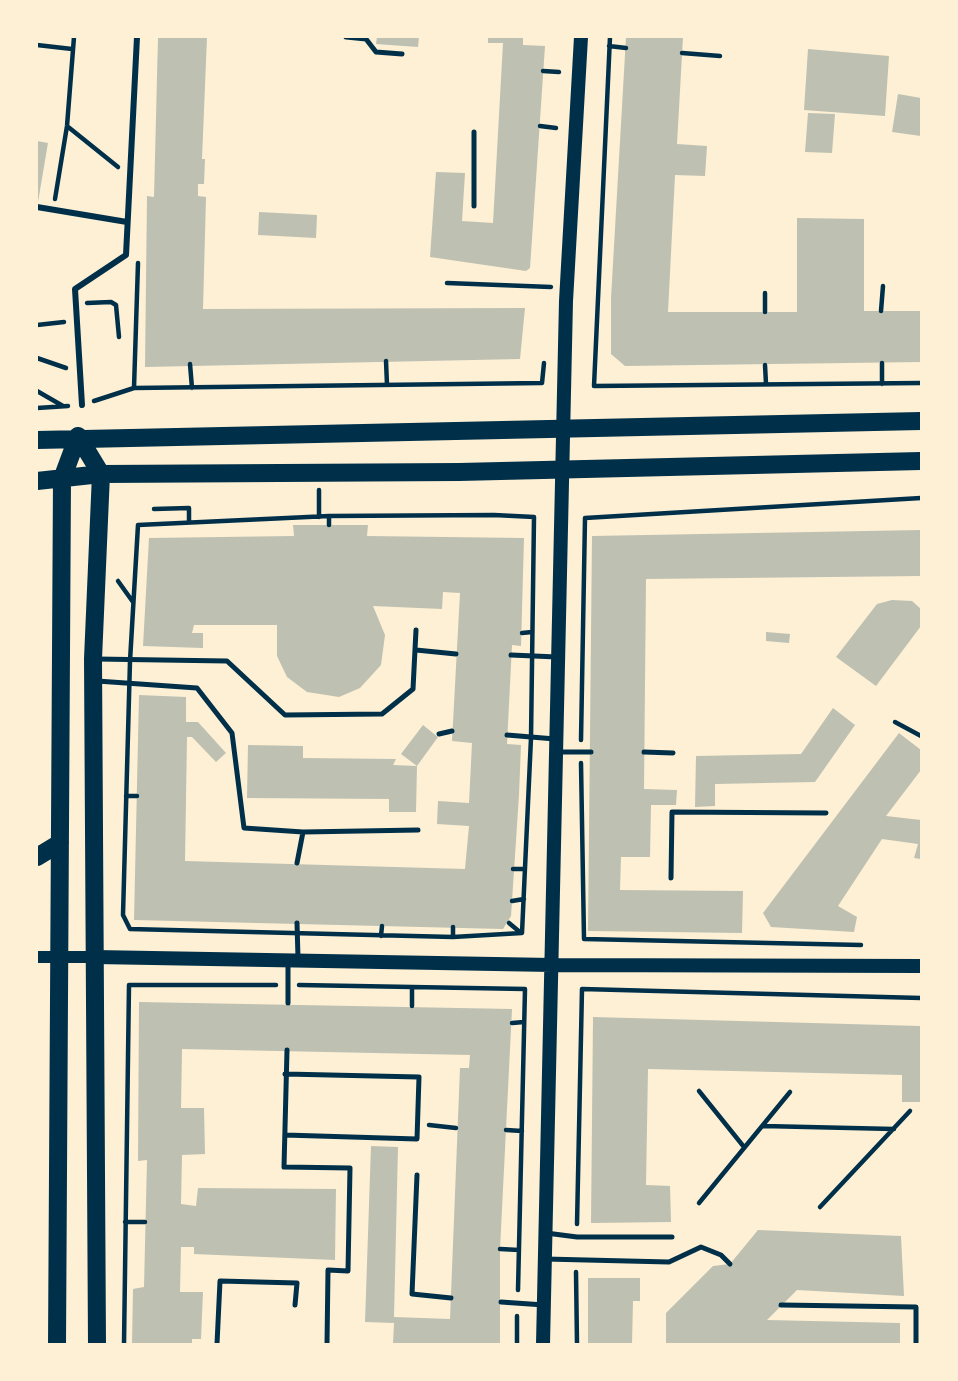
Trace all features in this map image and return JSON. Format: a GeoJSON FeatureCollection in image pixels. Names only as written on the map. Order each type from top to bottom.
{"type":"FeatureCollection","features":[{"type":"Feature","properties":{"kind":"main road"},"geometry":{"type":"LineString","coordinates":[[543,1344],[565,470],[566,301],[581,37]]}},
{"type":"Feature","properties":{"kind":"main road"},"geometry":{"type":"LineString","coordinates":[[37,439],[78,436],[565,430],[921,421]]}},
{"type":"Feature","properties":{"kind":"main road"},"geometry":{"type":"LineString","coordinates":[[78,436],[102,474],[93,659],[97,1344]]}},
{"type":"Feature","properties":{"kind":"main road"},"geometry":{"type":"LineString","coordinates":[[57,1344],[62,479],[78,436]]}},
{"type":"Feature","properties":{"kind":"main road"},"geometry":{"type":"LineString","coordinates":[[37,481],[102,474],[565,470],[921,461]]}},
{"type":"Feature","properties":{"kind":"main road"},"geometry":{"type":"LineString","coordinates":[[37,857],[60,842]]}},
{"type":"Feature","properties":{"kind":"main road"},"geometry":{"type":"LineString","coordinates":[[95,957],[552,965],[921,966]]}},
{"type":"Feature","properties":{"kind":"street"},"geometry":{"type":"LineString","coordinates":[[82,405],[75,289],[126,256],[137,37]]}},
{"type":"Feature","properties":{"kind":"street"},"geometry":{"type":"LineString","coordinates":[[37,207],[127,222]]}},
{"type":"Feature","properties":{"kind":"street"},"geometry":{"type":"LineString","coordinates":[[37,957],[95,957]]}},
{"type":"Feature","properties":{"kind":"lane"},"geometry":{"type":"LineString","coordinates":[[346,37],[366,39],[376,52],[402,54]]}},
{"type":"Feature","properties":{"kind":"lane"},"geometry":{"type":"LineString","coordinates":[[474,132],[474,206]]}},
{"type":"Feature","properties":{"kind":"lane"},"geometry":{"type":"LineString","coordinates":[[93,659],[227,661],[285,715],[382,714],[413,689],[416,630]]}},
{"type":"Feature","properties":{"kind":"lane"},"geometry":{"type":"LineString","coordinates":[[416,650],[456,654]]}},
{"type":"Feature","properties":{"kind":"lane"},"geometry":{"type":"LineString","coordinates":[[511,655],[560,657]]}},
{"type":"Feature","properties":{"kind":"lane"},"geometry":{"type":"LineString","coordinates":[[94,681],[197,688],[232,733],[244,828],[303,832],[418,830]]}},
{"type":"Feature","properties":{"kind":"lane"},"geometry":{"type":"LineString","coordinates":[[439,734],[452,731]]}},
{"type":"Feature","properties":{"kind":"lane"},"geometry":{"type":"LineString","coordinates":[[507,736],[592,752]]}},
{"type":"Feature","properties":{"kind":"lane"},"geometry":{"type":"LineString","coordinates":[[644,752],[673,753]]}},
{"type":"Feature","properties":{"kind":"lane"},"geometry":{"type":"LineString","coordinates":[[671,878],[672,812],[826,813]]}},
{"type":"Feature","properties":{"kind":"lane"},"geometry":{"type":"LineString","coordinates":[[297,863],[303,832]]}},
{"type":"Feature","properties":{"kind":"lane"},"geometry":{"type":"LineString","coordinates":[[288,1003],[288,985],[299,934],[298,923]]}},
{"type":"Feature","properties":{"kind":"lane"},"geometry":{"type":"LineString","coordinates":[[287,1050],[284,1167],[350,1168],[348,1271],[328,1270],[327,1344]]}},
{"type":"Feature","properties":{"kind":"lane"},"geometry":{"type":"LineString","coordinates":[[285,1074],[419,1077],[417,1139],[285,1135]]}},
{"type":"Feature","properties":{"kind":"lane"},"geometry":{"type":"LineString","coordinates":[[417,1175],[412,1294],[451,1298]]}},
{"type":"Feature","properties":{"kind":"lane"},"geometry":{"type":"LineString","coordinates":[[545,1233],[577,1237],[672,1237]]}},
{"type":"Feature","properties":{"kind":"lane"},"geometry":{"type":"LineString","coordinates":[[545,1259],[669,1262],[701,1247],[721,1255],[730,1264]]}},
{"type":"Feature","properties":{"kind":"lane"},"geometry":{"type":"LineString","coordinates":[[217,1344],[220,1281],[297,1283],[295,1305]]}},
{"type":"Feature","properties":{"kind":"lane"},"geometry":{"type":"LineString","coordinates":[[501,1302],[544,1305]]}},
{"type":"Feature","properties":{"kind":"lane"},"geometry":{"type":"LineString","coordinates":[[781,1305],[916,1307],[916,1344]]}},
{"type":"Feature","properties":{"kind":"path"},"geometry":{"type":"LineString","coordinates":[[53,210],[67,126],[74,37]]}},
{"type":"Feature","properties":{"kind":"path"},"geometry":{"type":"LineString","coordinates":[[610,37],[594,386],[921,383]]}},
{"type":"Feature","properties":{"kind":"path"},"geometry":{"type":"LineString","coordinates":[[37,45],[72,49]]}},
{"type":"Feature","properties":{"kind":"path"},"geometry":{"type":"LineString","coordinates":[[610,46],[626,48]]}},
{"type":"Feature","properties":{"kind":"path"},"geometry":{"type":"LineString","coordinates":[[682,53],[720,57]]}},
{"type":"Feature","properties":{"kind":"path"},"geometry":{"type":"LineString","coordinates":[[542,71],[559,72]]}},
{"type":"Feature","properties":{"kind":"path"},"geometry":{"type":"LineString","coordinates":[[67,126],[129,177]]}},
{"type":"Feature","properties":{"kind":"path"},"geometry":{"type":"LineString","coordinates":[[540,126],[556,128]]}},
{"type":"Feature","properties":{"kind":"path"},"geometry":{"type":"LineString","coordinates":[[134,388],[138,252]]}},
{"type":"Feature","properties":{"kind":"path"},"geometry":{"type":"LineString","coordinates":[[447,284],[541,286]]}},
{"type":"Feature","properties":{"kind":"path"},"geometry":{"type":"LineString","coordinates":[[881,311],[883,286]]}},
{"type":"Feature","properties":{"kind":"path"},"geometry":{"type":"LineString","coordinates":[[765,293],[765,312]]}},
{"type":"Feature","properties":{"kind":"path"},"geometry":{"type":"LineString","coordinates":[[89,303],[111,302],[116,305],[119,337]]}},
{"type":"Feature","properties":{"kind":"path"},"geometry":{"type":"LineString","coordinates":[[37,325],[76,321]]}},
{"type":"Feature","properties":{"kind":"path"},"geometry":{"type":"LineString","coordinates":[[37,358],[79,372]]}},
{"type":"Feature","properties":{"kind":"path"},"geometry":{"type":"LineString","coordinates":[[386,361],[387,385]]}},
{"type":"Feature","properties":{"kind":"path"},"geometry":{"type":"LineString","coordinates":[[882,363],[882,384]]}},
{"type":"Feature","properties":{"kind":"path"},"geometry":{"type":"LineString","coordinates":[[190,364],[192,388]]}},
{"type":"Feature","properties":{"kind":"path"},"geometry":{"type":"LineString","coordinates":[[765,365],[766,384]]}},
{"type":"Feature","properties":{"kind":"path"},"geometry":{"type":"LineString","coordinates":[[142,388],[542,383]]}},
{"type":"Feature","properties":{"kind":"path"},"geometry":{"type":"LineString","coordinates":[[37,391],[63,406]]}},
{"type":"Feature","properties":{"kind":"path"},"geometry":{"type":"LineString","coordinates":[[864,945],[584,939],[581,752],[585,518],[921,498]]}},
{"type":"Feature","properties":{"kind":"path"},"geometry":{"type":"LineString","coordinates":[[154,509],[189,508],[189,521]]}},
{"type":"Feature","properties":{"kind":"path"},"geometry":{"type":"LineString","coordinates":[[329,516],[329,525]]}},
{"type":"Feature","properties":{"kind":"path"},"geometry":{"type":"LineString","coordinates":[[509,923],[522,933],[453,937],[130,929],[123,915],[130,661],[138,525],[329,516],[534,517]]}},
{"type":"Feature","properties":{"kind":"path"},"geometry":{"type":"LineString","coordinates":[[118,584],[134,602]]}},
{"type":"Feature","properties":{"kind":"path"},"geometry":{"type":"LineString","coordinates":[[522,633],[532,632]]}},
{"type":"Feature","properties":{"kind":"path"},"geometry":{"type":"LineString","coordinates":[[895,722],[921,736]]}},
{"type":"Feature","properties":{"kind":"path"},"geometry":{"type":"LineString","coordinates":[[519,795],[528,795]]}},
{"type":"Feature","properties":{"kind":"path"},"geometry":{"type":"LineString","coordinates":[[127,796],[136,796]]}},
{"type":"Feature","properties":{"kind":"path"},"geometry":{"type":"LineString","coordinates":[[513,869],[525,869]]}},
{"type":"Feature","properties":{"kind":"path"},"geometry":{"type":"LineString","coordinates":[[512,901],[524,899]]}},
{"type":"Feature","properties":{"kind":"path"},"geometry":{"type":"LineString","coordinates":[[381,936],[382,926]]}},
{"type":"Feature","properties":{"kind":"path"},"geometry":{"type":"LineString","coordinates":[[453,927],[453,937]]}},
{"type":"Feature","properties":{"kind":"path"},"geometry":{"type":"LineString","coordinates":[[124,1344],[129,985],[524,989],[517,1344]]}},
{"type":"Feature","properties":{"kind":"path"},"geometry":{"type":"LineString","coordinates":[[412,987],[412,1006]]}},
{"type":"Feature","properties":{"kind":"path"},"geometry":{"type":"LineString","coordinates":[[577,1237],[582,989],[921,998]]}},
{"type":"Feature","properties":{"kind":"path"},"geometry":{"type":"LineString","coordinates":[[512,1023],[524,1022]]}},
{"type":"Feature","properties":{"kind":"path"},"geometry":{"type":"LineString","coordinates":[[699,1091],[744,1147]]}},
{"type":"Feature","properties":{"kind":"path"},"geometry":{"type":"LineString","coordinates":[[699,1203],[790,1092]]}},
{"type":"Feature","properties":{"kind":"path"},"geometry":{"type":"LineString","coordinates":[[820,1207],[911,1111]]}},
{"type":"Feature","properties":{"kind":"path"},"geometry":{"type":"LineString","coordinates":[[417,1124],[456,1128]]}},
{"type":"Feature","properties":{"kind":"path"},"geometry":{"type":"LineString","coordinates":[[762,1126],[894,1129]]}},
{"type":"Feature","properties":{"kind":"path"},"geometry":{"type":"LineString","coordinates":[[506,1130],[522,1131]]}},
{"type":"Feature","properties":{"kind":"path"},"geometry":{"type":"LineString","coordinates":[[125,1222],[145,1222]]}},
{"type":"Feature","properties":{"kind":"path"},"geometry":{"type":"LineString","coordinates":[[500,1249],[519,1250]]}},
{"type":"Feature","properties":{"kind":"path"},"geometry":{"type":"LineString","coordinates":[[576,1260],[577,1344]]}},
{"type":"Feature","properties":{"kind":"building"},"geometry":{"type":"Polygon","coordinates":[[[158,37],[207,37],[202,159],[205,159],[204,184],[198,184],[198,196],[206,197],[203,309],[525,308],[520,359],[145,367],[147,196],[154,197],[158,37]]]}},
{"type":"Feature","properties":{"kind":"building"},"geometry":{"type":"Polygon","coordinates":[[[377,37],[419,37],[418,47],[376,44],[377,37]]]}},
{"type":"Feature","properties":{"kind":"building"},"geometry":{"type":"Polygon","coordinates":[[[488,37],[523,37],[523,45],[545,46],[530,268],[526,271],[430,257],[436,172],[465,173],[462,221],[493,223],[503,43],[488,43],[488,37]]]}},
{"type":"Feature","properties":{"kind":"building"},"geometry":{"type":"Polygon","coordinates":[[[626,37],[683,37],[677,144],[707,146],[705,176],[675,175],[668,312],[797,312],[797,218],[864,219],[864,311],[921,311],[921,362],[625,366],[611,354],[611,298],[626,37]]]}},
{"type":"Feature","properties":{"kind":"building"},"geometry":{"type":"Polygon","coordinates":[[[808,49],[889,56],[885,116],[804,110],[808,49]]]}},
{"type":"Feature","properties":{"kind":"building"},"geometry":{"type":"Polygon","coordinates":[[[898,94],[921,98],[921,136],[892,132],[898,94]]]}},
{"type":"Feature","properties":{"kind":"building"},"geometry":{"type":"Polygon","coordinates":[[[808,113],[835,114],[832,153],[805,152],[808,113]]]}},
{"type":"Feature","properties":{"kind":"building"},"geometry":{"type":"Polygon","coordinates":[[[37,141],[48,143],[38,202],[37,202],[37,141]]]}},
{"type":"Feature","properties":{"kind":"building"},"geometry":{"type":"Polygon","coordinates":[[[259,212],[317,215],[316,238],[258,235],[259,212]]]}},
{"type":"Feature","properties":{"kind":"building"},"geometry":{"type":"Polygon","coordinates":[[[293,525],[368,525],[367,536],[524,538],[521,646],[512,645],[507,744],[521,745],[519,795],[511,916],[503,929],[134,920],[139,695],[186,697],[186,722],[198,722],[226,753],[216,762],[192,737],[187,737],[185,861],[465,869],[469,826],[437,824],[438,801],[469,803],[472,743],[452,741],[460,593],[443,592],[442,609],[373,606],[385,635],[381,665],[360,688],[339,697],[307,692],[287,677],[277,656],[277,625],[194,625],[192,633],[203,633],[203,648],[143,646],[149,538],[294,536],[293,525]]]}},
{"type":"Feature","properties":{"kind":"building"},"geometry":{"type":"Polygon","coordinates":[[[921,530],[921,576],[646,579],[644,789],[677,790],[676,805],[651,805],[650,857],[621,857],[620,890],[743,891],[742,933],[588,931],[592,536],[921,530]]]}},
{"type":"Feature","properties":{"kind":"building"},"geometry":{"type":"Polygon","coordinates":[[[892,600],[912,601],[921,609],[921,626],[876,686],[836,657],[877,604],[892,600]]]}},
{"type":"Feature","properties":{"kind":"building"},"geometry":{"type":"Polygon","coordinates":[[[766,632],[790,634],[789,643],[766,641],[766,632]]]}},
{"type":"Feature","properties":{"kind":"building"},"geometry":{"type":"Polygon","coordinates":[[[833,708],[855,725],[815,782],[715,784],[715,806],[695,807],[696,756],[801,754],[833,708]]]}},
{"type":"Feature","properties":{"kind":"building"},"geometry":{"type":"Polygon","coordinates":[[[423,725],[438,737],[417,766],[401,754],[423,725]]]}},
{"type":"Feature","properties":{"kind":"building"},"geometry":{"type":"Polygon","coordinates":[[[899,733],[921,750],[921,770],[886,816],[921,820],[921,859],[914,858],[918,844],[882,839],[838,906],[857,917],[854,932],[771,927],[763,913],[899,733]]]}},
{"type":"Feature","properties":{"kind":"building"},"geometry":{"type":"Polygon","coordinates":[[[248,745],[303,746],[303,758],[396,759],[393,765],[417,766],[416,812],[389,812],[389,799],[247,798],[248,745]]]}},
{"type":"Feature","properties":{"kind":"building"},"geometry":{"type":"Polygon","coordinates":[[[139,1002],[512,1009],[500,1249],[500,1344],[393,1344],[394,1323],[365,1322],[371,1146],[398,1147],[394,1317],[450,1319],[460,1068],[469,1068],[470,1055],[182,1049],[181,1108],[204,1108],[205,1154],[182,1155],[181,1204],[196,1206],[198,1188],[336,1189],[335,1260],[194,1254],[194,1247],[181,1247],[180,1292],[203,1292],[201,1339],[192,1339],[192,1344],[132,1344],[133,1289],[144,1287],[147,1160],[138,1161],[139,1002]]]}},
{"type":"Feature","properties":{"kind":"building"},"geometry":{"type":"Polygon","coordinates":[[[593,1017],[921,1026],[921,1102],[902,1102],[902,1075],[648,1069],[646,1185],[670,1186],[671,1222],[591,1223],[593,1017]]]}},
{"type":"Feature","properties":{"kind":"building"},"geometry":{"type":"Polygon","coordinates":[[[758,1230],[901,1236],[904,1296],[797,1290],[767,1320],[900,1323],[900,1344],[666,1344],[666,1313],[713,1266],[730,1264],[758,1230]]]}},
{"type":"Feature","properties":{"kind":"building"},"geometry":{"type":"Polygon","coordinates":[[[588,1278],[640,1278],[640,1301],[633,1301],[632,1344],[588,1344],[588,1278]]]}}]}
